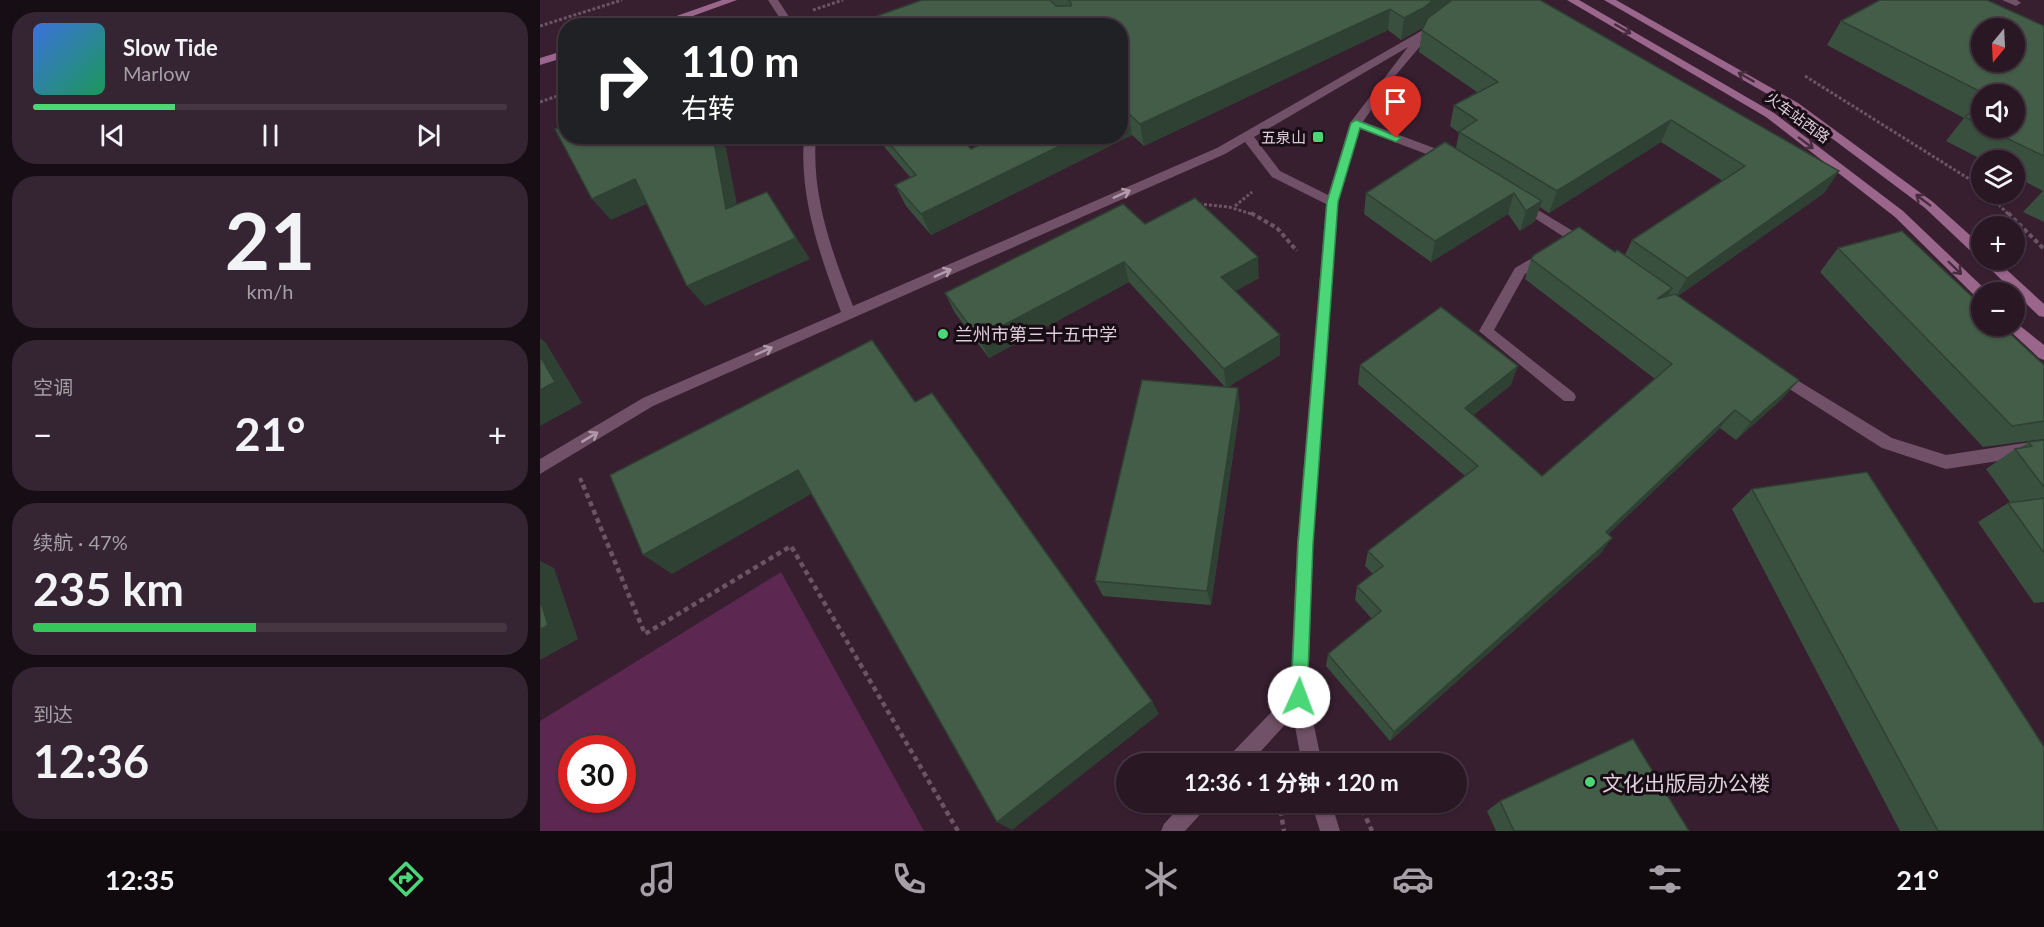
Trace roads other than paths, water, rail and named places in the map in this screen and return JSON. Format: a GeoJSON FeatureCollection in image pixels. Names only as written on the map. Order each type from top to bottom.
{"type":"FeatureCollection","features":[{"type":"Feature","properties":{"kind":"main road"},"geometry":{"type":"LineString","coordinates":[[677,18],[732,0]]}},
{"type":"Feature","properties":{"kind":"main road","name":"火车站西路"},"geometry":{"type":"LineString","coordinates":[[1572,0],[1770,115],[1899,214],[1971,283]]}},
{"type":"Feature","properties":{"kind":"main road","name":"火车站西路"},"geometry":{"type":"LineString","coordinates":[[1609,0],[1794,105],[1929,205],[1971,244]]}},
{"type":"Feature","properties":{"kind":"main road"},"geometry":{"type":"LineString","coordinates":[[540,62],[558,56]]}},
{"type":"Feature","properties":{"kind":"main road"},"geometry":{"type":"LineString","coordinates":[[1999,270],[2044,312]]}},
{"type":"Feature","properties":{"kind":"main road"},"geometry":{"type":"LineString","coordinates":[[2025,336],[2044,354]]}},
{"type":"Feature","properties":{"kind":"street"},"geometry":{"type":"LineString","coordinates":[[773,0],[785,18]]}},
{"type":"Feature","properties":{"kind":"street"},"geometry":{"type":"LineString","coordinates":[[540,468],[648,402],[1221,151],[1427,32],[1467,0]]}},
{"type":"Feature","properties":{"kind":"street"},"geometry":{"type":"LineString","coordinates":[[1310,753],[1299,697],[1305,544],[1332,202],[1356,123],[1391,74],[1427,32]]}},
{"type":"Feature","properties":{"kind":"street"},"geometry":{"type":"LineString","coordinates":[[1356,123],[1455,161],[1465,167]]}},
{"type":"Feature","properties":{"kind":"street"},"geometry":{"type":"LineString","coordinates":[[1247,136],[1276,174],[1332,202]]}},
{"type":"Feature","properties":{"kind":"street"},"geometry":{"type":"LineString","coordinates":[[809,144],[814,202],[827,257],[849,314]]}},
{"type":"Feature","properties":{"kind":"street"},"geometry":{"type":"LineString","coordinates":[[1504,192],[1602,257]]}},
{"type":"Feature","properties":{"kind":"street"},"geometry":{"type":"LineString","coordinates":[[1569,397],[1486,331],[1520,271],[1574,237]]}},
{"type":"Feature","properties":{"kind":"street"},"geometry":{"type":"LineString","coordinates":[[1766,367],[1887,443],[1946,462],[2044,447]]}},
{"type":"Feature","properties":{"kind":"street"},"geometry":{"type":"LineString","coordinates":[[1246,753],[1299,697]]}},
{"type":"Feature","properties":{"kind":"street"},"geometry":{"type":"LineString","coordinates":[[1171,831],[1188,813]]}},
{"type":"Feature","properties":{"kind":"street"},"geometry":{"type":"LineString","coordinates":[[1324,813],[1330,831]]}},
{"type":"Feature","properties":{"kind":"place","name":"五泉山"},"geometry":{"type":"Point","coordinates":[1318,137]}},
{"type":"Feature","properties":{"kind":"place","name":"兰州市第三十五中学"},"geometry":{"type":"Point","coordinates":[943,334]}},
{"type":"Feature","properties":{"kind":"place","name":"文化出版局办公楼"},"geometry":{"type":"Point","coordinates":[1590,782]}}]}
